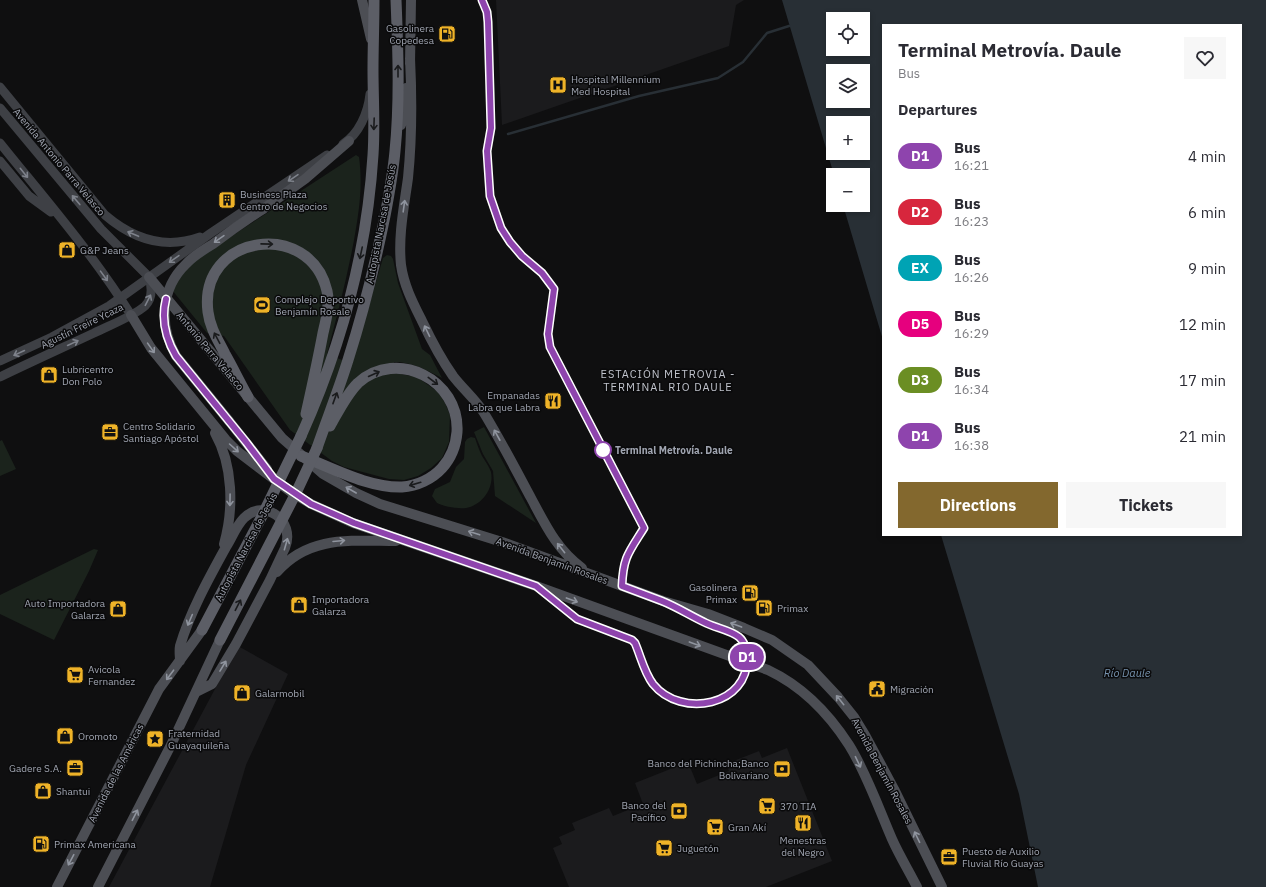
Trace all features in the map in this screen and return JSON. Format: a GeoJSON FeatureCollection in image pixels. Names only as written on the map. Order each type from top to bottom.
{"type":"FeatureCollection","features":[{"type":"Feature","properties":{"kind":"highway","name":"Autopista Narcisa de Jesús"},"geometry":{"type":"LineString","coordinates":[[202,630],[261,518],[301,436],[317,400],[345,319],[362,244],[370,196],[374,113],[374,0]]}},
{"type":"Feature","properties":{"kind":"highway","name":"Autopista Narcisa de Jesús"},"geometry":{"type":"LineString","coordinates":[[220,640],[296,494],[317,448],[348,361],[358,325],[380,239],[395,152],[398,113],[398,37],[396,0]]}},
{"type":"Feature","properties":{"kind":"highway"},"geometry":{"type":"LineString","coordinates":[[248,397],[213,332],[208,310],[209,290],[216,272],[222,263],[239,250],[260,244],[284,246],[300,253],[316,266],[327,292],[328,304],[325,326],[301,436]]}},
{"type":"Feature","properties":{"kind":"highway"},"geometry":{"type":"LineString","coordinates":[[301,456],[380,486],[412,486],[438,473],[449,458],[456,437],[456,416],[453,406],[442,389],[431,379],[416,372],[397,368],[377,372],[359,383],[350,392],[317,448]]}},
{"type":"Feature","properties":{"kind":"main road","name":"Autopista Narcisa de Jesús"},"geometry":{"type":"LineString","coordinates":[[362,0],[374,54]]}},
{"type":"Feature","properties":{"kind":"main road","name":"Autopista Narcisa de Jesús"},"geometry":{"type":"LineString","coordinates":[[395,152],[403,113],[410,58],[411,0]]}},
{"type":"Feature","properties":{"kind":"main road"},"geometry":{"type":"LineString","coordinates":[[410,58],[412,109],[411,144],[402,220],[400,250],[402,274],[409,294],[431,339],[453,376],[483,411],[553,538],[573,562],[590,574]]}},
{"type":"Feature","properties":{"kind":"main road","name":"Agustín Freire Ycaza"},"geometry":{"type":"LineString","coordinates":[[0,362],[98,313],[121,299],[211,233],[349,141],[357,131],[364,118],[370,100],[373,71]]}},
{"type":"Feature","properties":{"kind":"main road","name":"Avenida Antonio Parra Velasco"},"geometry":{"type":"LineString","coordinates":[[0,87],[82,187]]}},
{"type":"Feature","properties":{"kind":"main road","name":"Avenida Antonio Parra Velasco"},"geometry":{"type":"LineString","coordinates":[[0,108],[101,229]]}},
{"type":"Feature","properties":{"kind":"main road"},"geometry":{"type":"LineString","coordinates":[[274,479],[176,356],[171,347],[165,329],[164,315],[166,302],[174,279],[186,264],[305,179],[349,141]]}},
{"type":"Feature","properties":{"kind":"main road"},"geometry":{"type":"LineString","coordinates":[[0,143],[78,239],[121,299],[150,348],[226,440],[236,450],[274,479]]}},
{"type":"Feature","properties":{"kind":"main road"},"geometry":{"type":"LineString","coordinates":[[0,161],[29,196],[57,217],[78,239]]}},
{"type":"Feature","properties":{"kind":"main road"},"geometry":{"type":"LineString","coordinates":[[82,187],[101,229]]}},
{"type":"Feature","properties":{"kind":"main road"},"geometry":{"type":"LineString","coordinates":[[82,187],[105,215],[126,231],[136,236],[153,241],[168,243],[188,241],[211,233]]}},
{"type":"Feature","properties":{"kind":"main road","name":"Antonio Parra Velasco"},"geometry":{"type":"LineString","coordinates":[[101,229],[149,277],[282,438],[301,456]]}},
{"type":"Feature","properties":{"kind":"main road","name":"Agustín Freire Ycaza"},"geometry":{"type":"LineString","coordinates":[[0,377],[130,315],[146,305],[150,299],[152,288],[149,277]]}},
{"type":"Feature","properties":{"kind":"main road"},"geometry":{"type":"LineString","coordinates":[[202,411],[218,438],[228,468],[230,498],[229,518],[226,538],[219,560]]}},
{"type":"Feature","properties":{"kind":"main road","name":"Avenida Benjamín Rosales"},"geometry":{"type":"LineString","coordinates":[[301,456],[323,474],[356,493],[380,504],[502,542],[663,601],[708,614],[772,640],[808,665],[838,697],[854,717],[894,789],[942,887]]}},
{"type":"Feature","properties":{"kind":"main road","name":"Avenida Benjamín Rosales"},"geometry":{"type":"LineString","coordinates":[[274,479],[311,504],[331,514],[403,541],[543,589],[768,670],[792,684],[803,692],[824,712],[850,746],[860,764],[893,841],[917,887]]}},
{"type":"Feature","properties":{"kind":"main road"},"geometry":{"type":"LineString","coordinates":[[98,887],[196,692],[212,684],[236,644],[270,580],[287,544],[287,530],[280,518],[275,514],[260,511],[251,513],[238,525],[189,620],[180,648],[180,661]]}},
{"type":"Feature","properties":{"kind":"main road"},"geometry":{"type":"LineString","coordinates":[[270,580],[284,564],[294,556],[320,544],[345,541],[403,541]]}},
{"type":"Feature","properties":{"kind":"main road","name":"Autopista Narcisa de Jesús"},"geometry":{"type":"LineString","coordinates":[[180,661],[202,630]]}},
{"type":"Feature","properties":{"kind":"main road","name":"Autopista Narcisa de Jesús"},"geometry":{"type":"LineString","coordinates":[[196,692],[220,640]]}},
{"type":"Feature","properties":{"kind":"main road","name":"Avenida de las Américas"},"geometry":{"type":"LineString","coordinates":[[57,887],[159,689],[180,661]]}},
{"type":"Feature","properties":{"kind":"shaded area","name":"Hospital Millennium Med Hospital"},"geometry":{"type":"Polygon","coordinates":[[[496,0],[744,0],[736,5],[729,46],[502,125],[496,0]]]}},
{"type":"Feature","properties":{"kind":"shaded area","name":"Complejo Deportivo Benjamín Rosale"},"geometry":{"type":"Polygon","coordinates":[[[356,155],[359,157],[361,178],[360,199],[345,283],[327,354],[352,364],[383,258],[387,255],[391,256],[398,283],[422,349],[430,355],[442,378],[419,367],[401,362],[394,362],[395,373],[417,377],[438,392],[450,415],[449,442],[442,458],[431,468],[418,476],[404,480],[389,479],[344,467],[332,461],[290,430],[224,336],[207,333],[172,290],[177,280],[198,258],[356,155]]]}},
{"type":"Feature","properties":{"kind":"shaded area"},"geometry":{"type":"Polygon","coordinates":[[[484,427],[536,523],[495,496],[493,471],[483,454],[474,432],[484,427]]]}},
{"type":"Feature","properties":{"kind":"shaded area"},"geometry":{"type":"Polygon","coordinates":[[[471,437],[475,438],[481,454],[491,472],[492,478],[487,493],[480,502],[467,508],[454,508],[437,503],[432,496],[435,489],[450,482],[456,467],[464,459],[465,442],[471,437]]]}},
{"type":"Feature","properties":{"kind":"shaded area"},"geometry":{"type":"Polygon","coordinates":[[[2,440],[16,469],[0,476],[0,441],[2,440]]]}},
{"type":"Feature","properties":{"kind":"shaded area"},"geometry":{"type":"Polygon","coordinates":[[[94,549],[98,550],[89,571],[54,640],[0,614],[0,595],[94,549]]]}},
{"type":"Feature","properties":{"kind":"shaded area"},"geometry":{"type":"Polygon","coordinates":[[[238,646],[288,674],[246,765],[210,887],[109,887],[238,646]]]}},
{"type":"Feature","properties":{"kind":"shaded area"},"geometry":{"type":"Polygon","coordinates":[[[787,748],[832,861],[766,887],[569,887],[553,848],[562,844],[559,837],[575,830],[572,823],[609,808],[613,816],[643,804],[635,783],[688,762],[697,784],[729,771],[726,764],[759,751],[762,758],[787,748]]]}},
{"type":"Feature","properties":{"kind":"water","name":"Río Daule"},"geometry":{"type":"Polygon","coordinates":[[[782,0],[1266,0],[1266,887],[1038,887],[1019,794],[941,536],[1242,536],[1242,24],[882,24],[882,337],[845,212],[870,212],[870,168],[832,168],[830,160],[870,160],[870,116],[826,116],[826,148],[782,0]]]}},
{"type":"Feature","properties":{"kind":"waterway"},"geometry":{"type":"LineString","coordinates":[[508,134],[639,96],[718,78],[743,62],[767,33],[789,26]]}},
{"type":"Feature","properties":{"kind":"bus line","name":"D1"},"geometry":{"type":"LineString","coordinates":[[166,299],[164,311],[165,329],[171,347],[176,356],[274,479],[292,492],[311,504],[354,523],[465,563],[536,586],[577,619],[632,640],[637,647],[649,679],[664,694],[673,700],[682,703],[704,704],[721,699],[729,694],[740,683],[748,663],[746,649],[739,637],[663,601],[622,586],[624,560],[644,528],[550,347],[548,334],[554,289],[542,273],[522,256],[510,242],[501,228],[490,196],[487,151],[491,128],[488,22],[486,5],[482,0]]}},
{"type":"Feature","properties":{"kind":"place","name":"Gasolinera Copedesa"},"geometry":{"type":"Point","coordinates":[447,34]}},
{"type":"Feature","properties":{"kind":"place","name":"Hospital Millennium Med Hospital"},"geometry":{"type":"Point","coordinates":[558,85]}},
{"type":"Feature","properties":{"kind":"place","name":"Business Plaza Centro de Negocios"},"geometry":{"type":"Point","coordinates":[227,200]}},
{"type":"Feature","properties":{"kind":"place","name":"G&P Jeans"},"geometry":{"type":"Point","coordinates":[67,250]}},
{"type":"Feature","properties":{"kind":"place","name":"Complejo Deportivo Benjamín Rosale"},"geometry":{"type":"Point","coordinates":[262,305]}},
{"type":"Feature","properties":{"kind":"place","name":"Lubricentro Don Polo"},"geometry":{"type":"Point","coordinates":[49,375]}},
{"type":"Feature","properties":{"kind":"place","name":"Empanadas Labra que Labra"},"geometry":{"type":"Point","coordinates":[553,401]}},
{"type":"Feature","properties":{"kind":"place","name":"Centro Solidario Santiago Apóstol"},"geometry":{"type":"Point","coordinates":[110,432]}},
{"type":"Feature","properties":{"kind":"place","name":"Terminal Metrovía. Daule"},"geometry":{"type":"Point","coordinates":[603,450]}},
{"type":"Feature","properties":{"kind":"place","name":"Gasolinera Primax"},"geometry":{"type":"Point","coordinates":[750,593]}},
{"type":"Feature","properties":{"kind":"place","name":"Importadora Galarza"},"geometry":{"type":"Point","coordinates":[299,605]}},
{"type":"Feature","properties":{"kind":"place","name":"Primax"},"geometry":{"type":"Point","coordinates":[764,608]}},
{"type":"Feature","properties":{"kind":"place","name":"Auto Importadora Galarza"},"geometry":{"type":"Point","coordinates":[118,609]}},
{"type":"Feature","properties":{"kind":"place","name":"Avicola Fernandez"},"geometry":{"type":"Point","coordinates":[75,675]}},
{"type":"Feature","properties":{"kind":"place","name":"Migración"},"geometry":{"type":"Point","coordinates":[877,689]}},
{"type":"Feature","properties":{"kind":"place","name":"Galarmobil"},"geometry":{"type":"Point","coordinates":[242,693]}},
{"type":"Feature","properties":{"kind":"place","name":"Oromoto"},"geometry":{"type":"Point","coordinates":[65,736]}},
{"type":"Feature","properties":{"kind":"place","name":"Fraternidad Guayaquileña"},"geometry":{"type":"Point","coordinates":[155,739]}},
{"type":"Feature","properties":{"kind":"place","name":"Gadere S.A."},"geometry":{"type":"Point","coordinates":[75,768]}},
{"type":"Feature","properties":{"kind":"place","name":"Banco del Pichincha;Banco Bolivariano"},"geometry":{"type":"Point","coordinates":[782,769]}},
{"type":"Feature","properties":{"kind":"place","name":"Shantui"},"geometry":{"type":"Point","coordinates":[43,791]}},
{"type":"Feature","properties":{"kind":"place","name":"370 TIA"},"geometry":{"type":"Point","coordinates":[767,806]}},
{"type":"Feature","properties":{"kind":"place","name":"Banco del Pacífico"},"geometry":{"type":"Point","coordinates":[679,811]}},
{"type":"Feature","properties":{"kind":"place","name":"Menestras del Negro"},"geometry":{"type":"Point","coordinates":[803,823]}},
{"type":"Feature","properties":{"kind":"place","name":"Gran Akí"},"geometry":{"type":"Point","coordinates":[715,827]}},
{"type":"Feature","properties":{"kind":"place","name":"Primax Americana"},"geometry":{"type":"Point","coordinates":[41,844]}},
{"type":"Feature","properties":{"kind":"place","name":"Juguetón"},"geometry":{"type":"Point","coordinates":[664,848]}},
{"type":"Feature","properties":{"kind":"place","name":"Puesto de Auxilio Fluvial Río Guayas"},"geometry":{"type":"Point","coordinates":[949,857]}},
{"type":"Feature","properties":{"kind":"district","name":"ESTACIÓN METROVIA - TERMINAL RIO DAULE"},"geometry":{"type":"Point","coordinates":[668,380]}}]}
